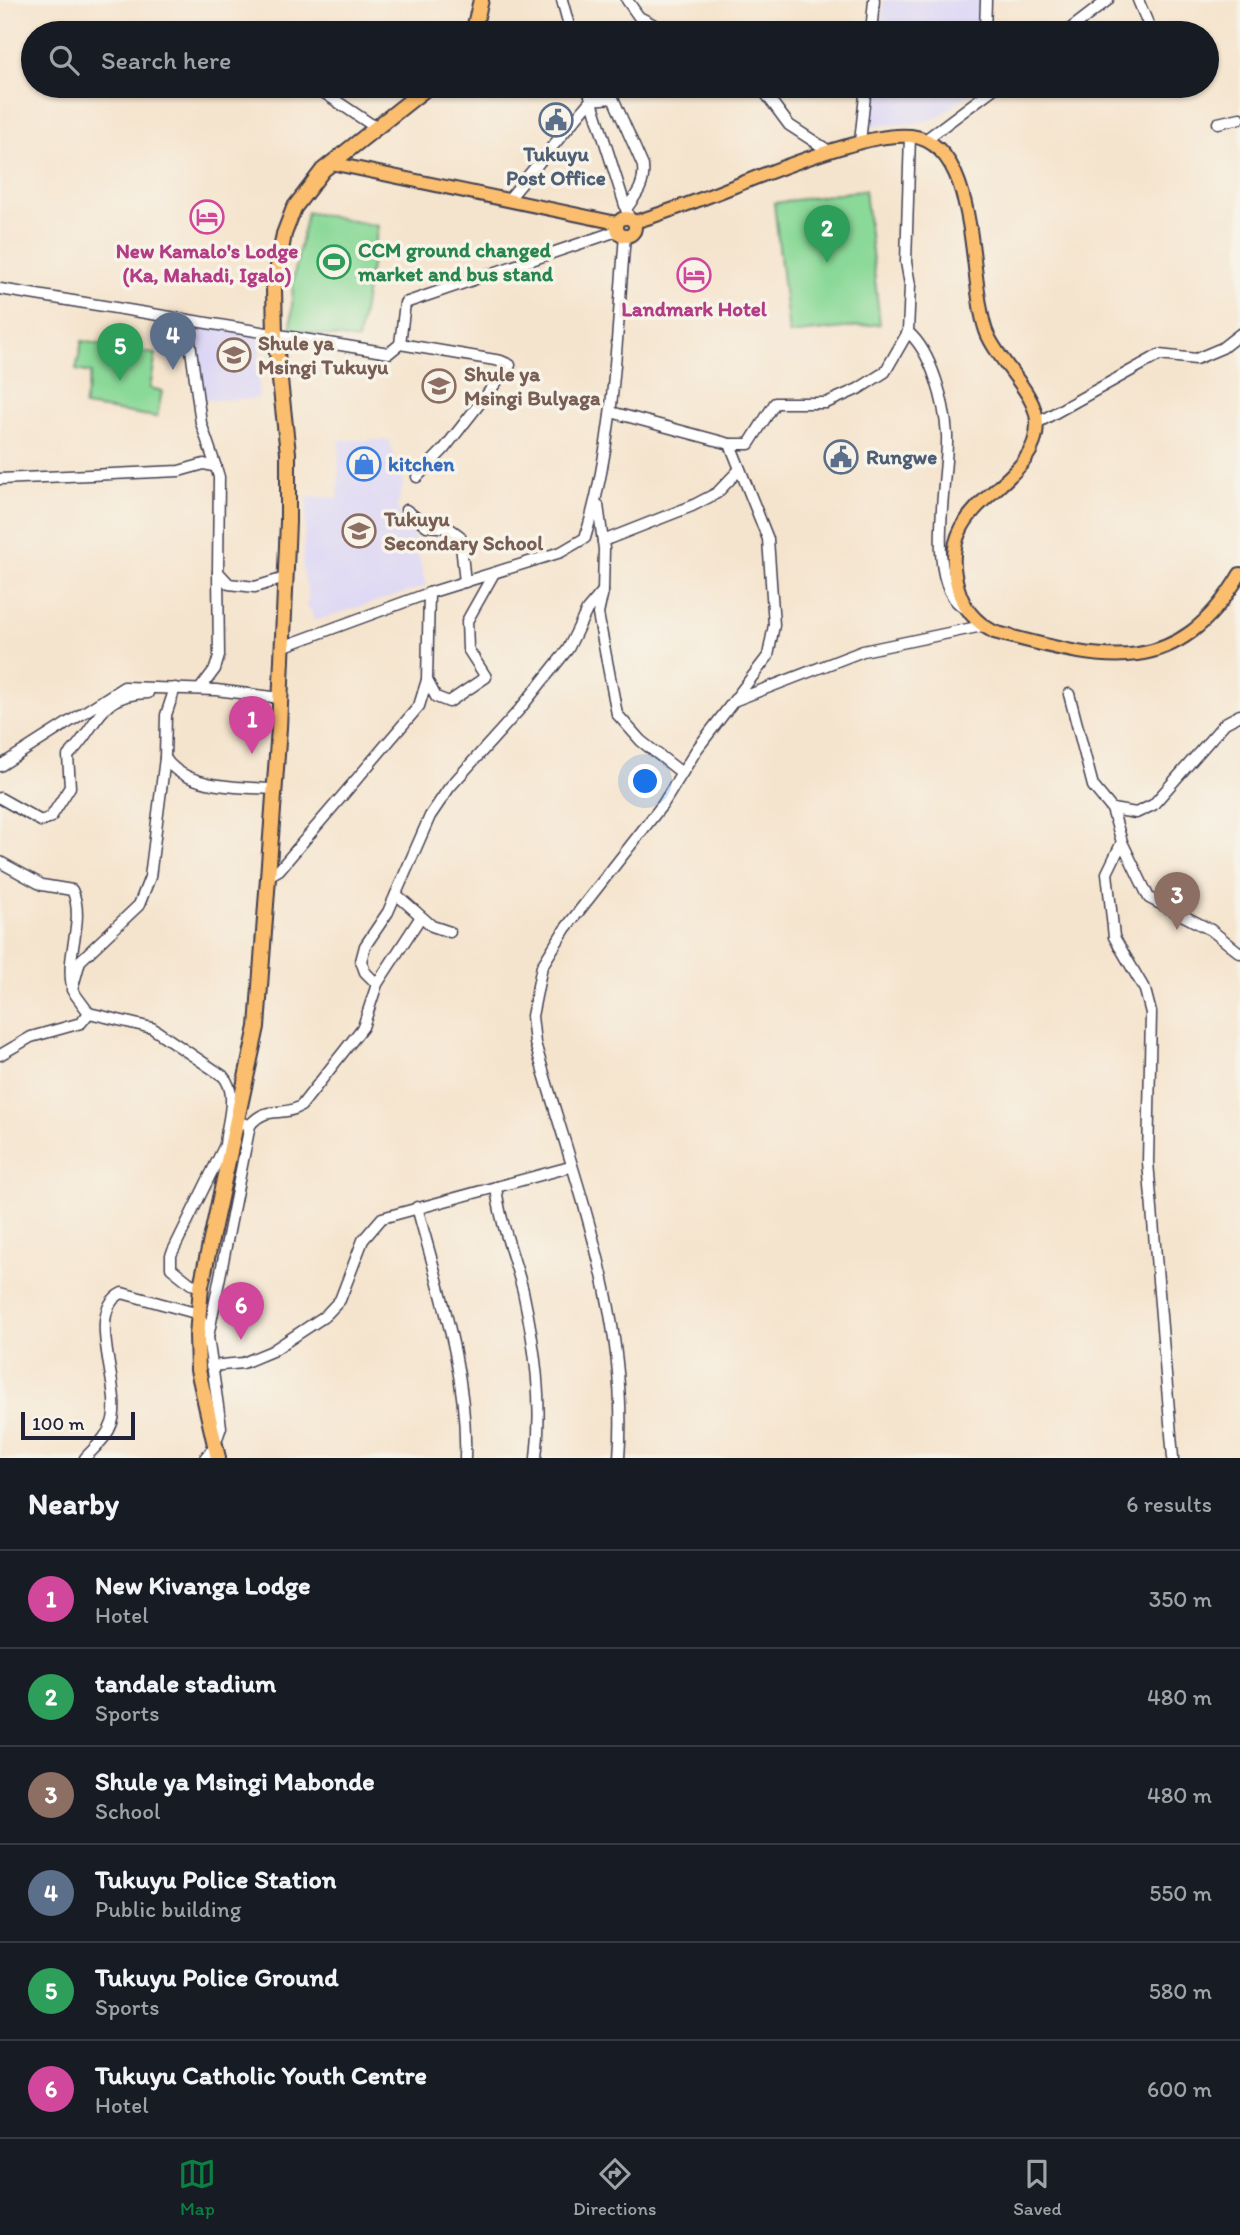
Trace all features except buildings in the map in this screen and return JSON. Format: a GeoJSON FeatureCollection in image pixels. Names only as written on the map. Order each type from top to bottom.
{"type":"FeatureCollection","features":[{"type":"Feature","properties":{"kind":"highway"},"geometry":{"type":"LineString","coordinates":[[476,21],[481,0]]}},
{"type":"Feature","properties":{"kind":"highway"},"geometry":{"type":"LineString","coordinates":[[212,1454],[198,1370],[201,1286],[217,1247],[228,1148],[244,1124],[257,1027],[281,698],[288,453],[275,335],[274,288],[284,234],[294,208],[331,163],[413,98]]}},
{"type":"Feature","properties":{"kind":"main road"},"geometry":{"type":"LineString","coordinates":[[331,163],[625,223],[860,142],[910,136],[925,140],[940,150],[956,172],[967,207],[986,329],[1034,406],[1037,423],[1031,456],[980,502],[965,522],[955,547],[954,569],[966,608],[982,626],[1083,655],[1133,655],[1161,649],[1191,634],[1226,598],[1240,574]]}},
{"type":"Feature","properties":{"kind":"street"},"geometry":{"type":"LineString","coordinates":[[562,0],[568,21]]}},
{"type":"Feature","properties":{"kind":"street"},"geometry":{"type":"LineString","coordinates":[[627,0],[639,17],[647,21]]}},
{"type":"Feature","properties":{"kind":"street"},"geometry":{"type":"LineString","coordinates":[[872,21],[874,0]]}},
{"type":"Feature","properties":{"kind":"street"},"geometry":{"type":"LineString","coordinates":[[985,21],[986,0]]}},
{"type":"Feature","properties":{"kind":"street"},"geometry":{"type":"LineString","coordinates":[[1081,21],[1108,0]]}},
{"type":"Feature","properties":{"kind":"street"},"geometry":{"type":"LineString","coordinates":[[1138,0],[1147,21]]}},
{"type":"Feature","properties":{"kind":"street"},"geometry":{"type":"LineString","coordinates":[[332,98],[375,127]]}},
{"type":"Feature","properties":{"kind":"street"},"geometry":{"type":"LineString","coordinates":[[769,98],[789,125],[829,151]]}},
{"type":"Feature","properties":{"kind":"street"},"geometry":{"type":"LineString","coordinates":[[860,142],[865,98]]}},
{"type":"Feature","properties":{"kind":"street"},"geometry":{"type":"LineString","coordinates":[[925,140],[978,98]]}},
{"type":"Feature","properties":{"kind":"street"},"geometry":{"type":"LineString","coordinates":[[509,200],[591,100]]}},
{"type":"Feature","properties":{"kind":"street"},"geometry":{"type":"LineString","coordinates":[[282,647],[429,593],[561,552],[585,538],[597,500],[611,412],[625,223],[591,100]]}},
{"type":"Feature","properties":{"kind":"street"},"geometry":{"type":"LineString","coordinates":[[0,289],[389,353],[400,344],[405,303],[625,223],[643,186],[643,166],[616,100],[591,100]]}},
{"type":"Feature","properties":{"kind":"street"},"geometry":{"type":"LineString","coordinates":[[1218,123],[1240,118]]}},
{"type":"Feature","properties":{"kind":"street"},"geometry":{"type":"LineString","coordinates":[[611,412],[730,444],[749,444],[775,403],[827,402],[858,389],[885,372],[908,332],[910,285],[906,262],[910,136]]}},
{"type":"Feature","properties":{"kind":"street"},"geometry":{"type":"LineString","coordinates":[[187,320],[201,423],[219,477],[219,656],[215,669],[200,689]]}},
{"type":"Feature","properties":{"kind":"street"},"geometry":{"type":"LineString","coordinates":[[908,332],[922,344],[932,369],[947,434],[941,549],[946,587],[954,603],[966,608]]}},
{"type":"Feature","properties":{"kind":"street"},"geometry":{"type":"LineString","coordinates":[[1037,423],[1159,355],[1196,359],[1222,348],[1240,334]]}},
{"type":"Feature","properties":{"kind":"street"},"geometry":{"type":"LineString","coordinates":[[400,344],[510,365],[444,449],[417,477]]}},
{"type":"Feature","properties":{"kind":"street"},"geometry":{"type":"LineString","coordinates":[[619,1458],[618,1380],[603,1275],[535,1043],[531,1016],[542,966],[565,929],[663,804],[682,773],[736,700],[747,679],[768,656],[774,625],[768,539],[759,510],[739,470],[730,444]]}},
{"type":"Feature","properties":{"kind":"street"},"geometry":{"type":"LineString","coordinates":[[0,479],[178,471],[204,464],[216,467]]}},
{"type":"Feature","properties":{"kind":"street"},"geometry":{"type":"LineString","coordinates":[[603,541],[717,494],[739,470]]}},
{"type":"Feature","properties":{"kind":"street"},"geometry":{"type":"LineString","coordinates":[[597,500],[603,541],[603,590],[598,614],[617,714],[641,741],[682,773]]}},
{"type":"Feature","properties":{"kind":"street"},"geometry":{"type":"LineString","coordinates":[[406,510],[427,526],[449,528],[460,536],[465,582]]}},
{"type":"Feature","properties":{"kind":"street"},"geometry":{"type":"LineString","coordinates":[[218,572],[229,584],[255,587],[285,578]]}},
{"type":"Feature","properties":{"kind":"street"},"geometry":{"type":"LineString","coordinates":[[427,680],[436,697],[449,702],[486,677],[468,649],[467,621],[494,573]]}},
{"type":"Feature","properties":{"kind":"street"},"geometry":{"type":"LineString","coordinates":[[377,984],[365,972],[360,961],[365,946],[396,894],[430,816],[449,788],[520,709],[568,649],[587,610],[603,590]]}},
{"type":"Feature","properties":{"kind":"street"},"geometry":{"type":"LineString","coordinates":[[267,877],[279,870],[419,706],[427,680],[429,593]]}},
{"type":"Feature","properties":{"kind":"street"},"geometry":{"type":"LineString","coordinates":[[736,700],[863,651],[982,626]]}},
{"type":"Feature","properties":{"kind":"street"},"geometry":{"type":"LineString","coordinates":[[0,766],[124,687],[200,689],[281,698]]}},
{"type":"Feature","properties":{"kind":"street"},"geometry":{"type":"LineString","coordinates":[[72,990],[80,961],[139,905],[150,877],[165,758],[166,715],[175,688]]}},
{"type":"Feature","properties":{"kind":"street"},"geometry":{"type":"LineString","coordinates":[[0,798],[41,821],[51,817],[70,787],[68,756],[81,744],[99,711],[118,697],[164,693],[175,688]]}},
{"type":"Feature","properties":{"kind":"street"},"geometry":{"type":"LineString","coordinates":[[1069,694],[1093,786],[1112,809],[1122,842],[1150,898],[1211,930],[1240,953]]}},
{"type":"Feature","properties":{"kind":"street"},"geometry":{"type":"LineString","coordinates":[[1112,809],[1136,813],[1153,805],[1225,723],[1240,715]]}},
{"type":"Feature","properties":{"kind":"street"},"geometry":{"type":"LineString","coordinates":[[165,758],[179,773],[224,786],[274,789]]}},
{"type":"Feature","properties":{"kind":"street"},"geometry":{"type":"LineString","coordinates":[[1122,842],[1107,873],[1107,889],[1114,937],[1145,990],[1151,1013],[1148,1162],[1173,1458]]}},
{"type":"Feature","properties":{"kind":"street"},"geometry":{"type":"LineString","coordinates":[[0,862],[42,885],[72,890],[78,904],[69,973],[72,990],[89,1013],[152,1028],[223,1076],[229,1083],[231,1112],[228,1148],[172,1255],[172,1268],[191,1284],[201,1286]]}},
{"type":"Feature","properties":{"kind":"street"},"geometry":{"type":"LineString","coordinates":[[396,894],[420,918],[432,926],[450,932]]}},
{"type":"Feature","properties":{"kind":"street"},"geometry":{"type":"LineString","coordinates":[[212,1454],[220,1427],[208,1338],[217,1247],[244,1124],[269,1111],[291,1112],[301,1106],[363,1027],[377,984],[420,918]]}},
{"type":"Feature","properties":{"kind":"street"},"geometry":{"type":"LineString","coordinates":[[0,1055],[31,1037],[81,1023],[89,1013]]}},
{"type":"Feature","properties":{"kind":"street"},"geometry":{"type":"LineString","coordinates":[[211,1366],[243,1363],[272,1351],[325,1316],[340,1300],[363,1240],[382,1218],[570,1167]]}},
{"type":"Feature","properties":{"kind":"street"},"geometry":{"type":"LineString","coordinates":[[496,1186],[500,1219],[523,1290],[540,1392],[536,1458]]}},
{"type":"Feature","properties":{"kind":"street"},"geometry":{"type":"LineString","coordinates":[[417,1207],[450,1328],[466,1426],[464,1458]]}},
{"type":"Feature","properties":{"kind":"street"},"geometry":{"type":"LineString","coordinates":[[85,1458],[107,1435],[113,1420],[114,1384],[104,1337],[107,1307],[113,1297],[122,1293],[199,1314],[208,1338]]}},
{"type":"Feature","properties":{"kind":"shaded area"},"geometry":{"type":"Polygon","coordinates":[[[884,0],[983,0],[984,21],[881,21],[884,0]]]}},
{"type":"Feature","properties":{"kind":"shaded area"},"geometry":{"type":"Polygon","coordinates":[[[872,98],[964,98],[937,118],[920,123],[869,126],[872,98]]]}},
{"type":"Feature","properties":{"kind":"shaded area"},"geometry":{"type":"Polygon","coordinates":[[[261,325],[258,399],[199,400],[199,326],[261,325]]]}},
{"type":"Feature","properties":{"kind":"shaded area","name":"Tukuyu Secondary School"},"geometry":{"type":"Polygon","coordinates":[[[339,440],[389,440],[404,482],[397,507],[401,517],[412,528],[426,586],[314,621],[312,612],[305,605],[309,598],[302,567],[308,496],[338,498],[339,440]]]}},
{"type":"Feature","properties":{"kind":"green space"},"geometry":{"type":"Polygon","coordinates":[[[865,190],[880,324],[789,334],[774,203],[865,190]]]}},
{"type":"Feature","properties":{"kind":"green space","name":"CCM ground changed market and bus stand"},"geometry":{"type":"Polygon","coordinates":[[[307,212],[378,226],[358,340],[291,330],[293,281],[307,212]]]}},
{"type":"Feature","properties":{"kind":"green space"},"geometry":{"type":"Polygon","coordinates":[[[82,341],[156,354],[150,388],[162,391],[157,417],[84,406],[91,373],[76,370],[82,341]]]}},
{"type":"Feature","properties":{"kind":"place","name":"Tukuyu Post Office"},"geometry":{"type":"Point","coordinates":[556,120]}},
{"type":"Feature","properties":{"kind":"place","name":"New Kamalo's Lodge (Ka, Mahadi, Igalo)"},"geometry":{"type":"Point","coordinates":[207,217]}},
{"type":"Feature","properties":{"kind":"place","name":"CCM ground changed market and bus stand"},"geometry":{"type":"Point","coordinates":[334,262]}},
{"type":"Feature","properties":{"kind":"place","name":"tandale stadium"},"geometry":{"type":"Point","coordinates":[827,263]}},
{"type":"Feature","properties":{"kind":"place","name":"Landmark Hotel"},"geometry":{"type":"Point","coordinates":[694,275]}},
{"type":"Feature","properties":{"kind":"place","name":"Shule ya Msingi Tukuyu"},"geometry":{"type":"Point","coordinates":[234,355]}},
{"type":"Feature","properties":{"kind":"place","name":"Tukuyu Police Station"},"geometry":{"type":"Point","coordinates":[173,370]}},
{"type":"Feature","properties":{"kind":"place","name":"Tukuyu Police Ground"},"geometry":{"type":"Point","coordinates":[120,381]}},
{"type":"Feature","properties":{"kind":"place","name":"Shule ya Msingi Bulyaga"},"geometry":{"type":"Point","coordinates":[439,386]}},
{"type":"Feature","properties":{"kind":"place","name":"Rungwe"},"geometry":{"type":"Point","coordinates":[841,457]}},
{"type":"Feature","properties":{"kind":"place","name":"kitchen"},"geometry":{"type":"Point","coordinates":[364,464]}},
{"type":"Feature","properties":{"kind":"place","name":"Tukuyu Secondary School"},"geometry":{"type":"Point","coordinates":[359,531]}},
{"type":"Feature","properties":{"kind":"place","name":"New Kivanga Lodge"},"geometry":{"type":"Point","coordinates":[252,754]}},
{"type":"Feature","properties":{"kind":"place","name":"Shule ya Msingi Mabonde"},"geometry":{"type":"Point","coordinates":[1177,930]}},
{"type":"Feature","properties":{"kind":"place","name":"Tukuyu Catholic Youth Centre"},"geometry":{"type":"Point","coordinates":[241,1340]}}]}
